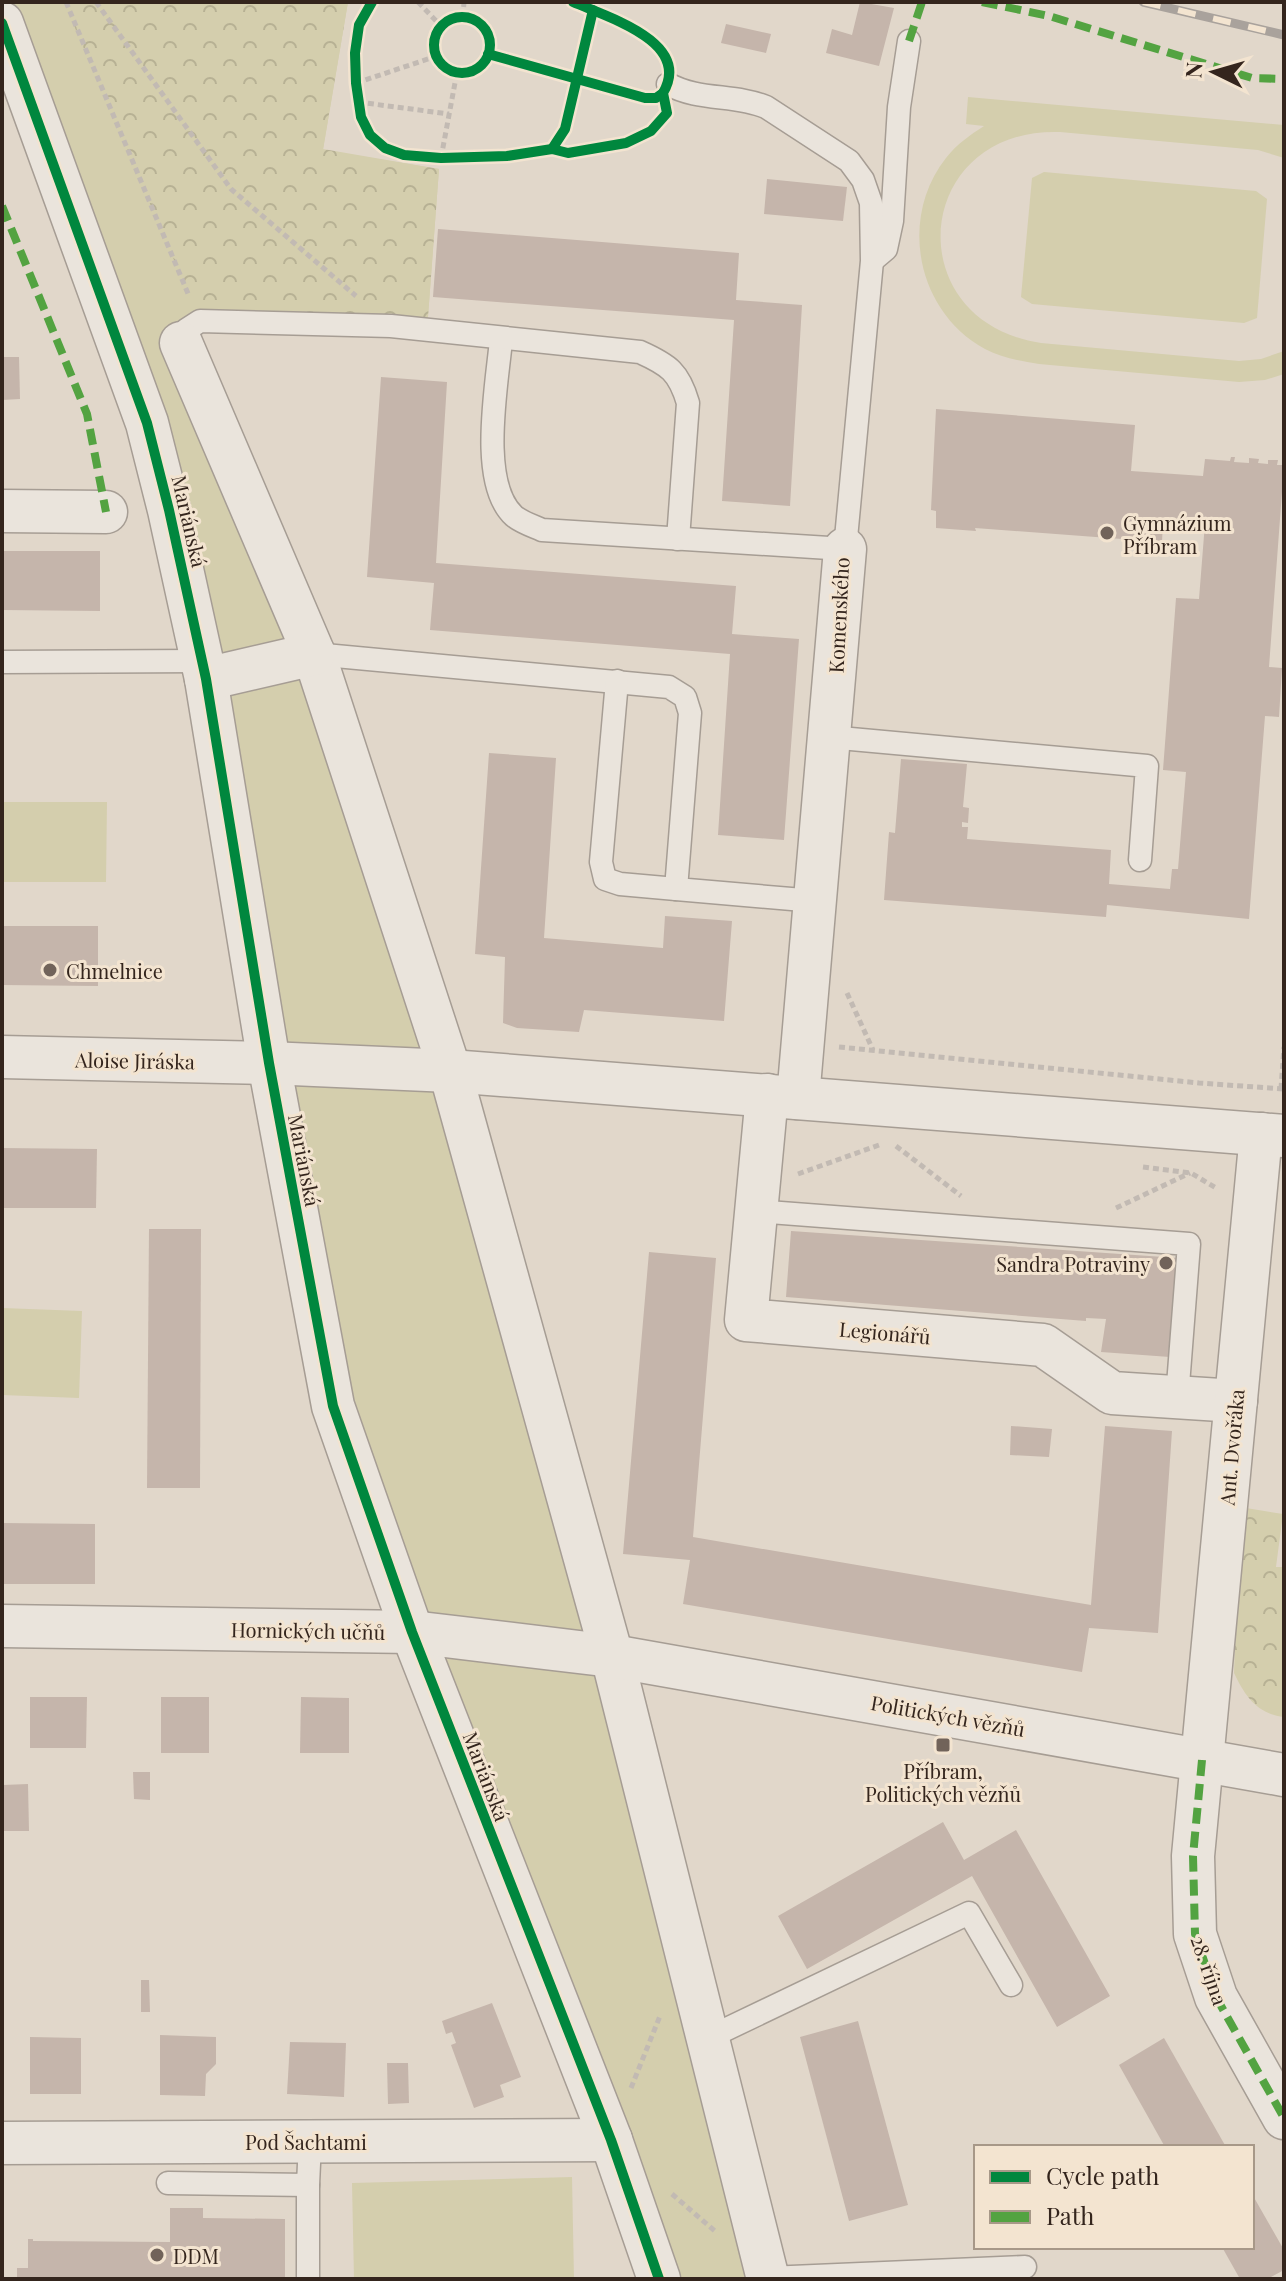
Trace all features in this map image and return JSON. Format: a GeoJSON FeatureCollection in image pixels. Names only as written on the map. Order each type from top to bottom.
{"type":"FeatureCollection","features":[{"type":"Feature","properties":{"kind":"street","name":"Mariánská"},"geometry":{"type":"LineString","coordinates":[[2,23],[147,423],[204,670],[269,1063],[333,1406],[412,1632],[611,2140],[659,2279]]}},
{"type":"Feature","properties":{"kind":"street"},"geometry":{"type":"LineString","coordinates":[[181,343],[314,654],[450,1071],[612,1656],[768,2278]]}},
{"type":"Feature","properties":{"kind":"street"},"geometry":{"type":"LineString","coordinates":[[2,511],[106,512]]}},
{"type":"Feature","properties":{"kind":"street","name":"Komenského"},"geometry":{"type":"LineString","coordinates":[[782,1097],[802,1044],[845,549]]}},
{"type":"Feature","properties":{"kind":"street"},"geometry":{"type":"LineString","coordinates":[[204,670],[314,654]]}},
{"type":"Feature","properties":{"kind":"street","name":"Aloise Jiráska"},"geometry":{"type":"LineString","coordinates":[[2,1057],[269,1063]]}},
{"type":"Feature","properties":{"kind":"street"},"geometry":{"type":"LineString","coordinates":[[269,1063],[450,1071],[1272,1135]]}},
{"type":"Feature","properties":{"kind":"street","name":"Legionářů"},"geometry":{"type":"LineString","coordinates":[[782,1097],[758,1192],[746,1320],[1043,1345],[1112,1393],[1236,1401]]}},
{"type":"Feature","properties":{"kind":"street","name":"Ant. Dvořáka"},"geometry":{"type":"LineString","coordinates":[[1202,1760],[1236,1401],[1272,1135]]}},
{"type":"Feature","properties":{"kind":"street","name":"Hornických učňů"},"geometry":{"type":"LineString","coordinates":[[2,1626],[412,1632],[612,1656]]}},
{"type":"Feature","properties":{"kind":"street","name":"Politických vězňů"},"geometry":{"type":"LineString","coordinates":[[612,1656],[1284,1775]]}},
{"type":"Feature","properties":{"kind":"street","name":"28. října"},"geometry":{"type":"LineString","coordinates":[[1202,1760],[1193,1856],[1195,1934],[1216,1997],[1284,2118]]}},
{"type":"Feature","properties":{"kind":"street","name":"Pod Šachtami"},"geometry":{"type":"LineString","coordinates":[[2,2143],[611,2140]]}},
{"type":"Feature","properties":{"kind":"lane"},"geometry":{"type":"LineString","coordinates":[[872,261],[886,249],[892,221],[899,107],[909,41]]}},
{"type":"Feature","properties":{"kind":"lane"},"geometry":{"type":"LineString","coordinates":[[665,89],[751,101],[766,107],[849,161],[863,180],[871,203],[872,261],[845,549]]}},
{"type":"Feature","properties":{"kind":"lane"},"geometry":{"type":"LineString","coordinates":[[181,343],[186,330],[200,321],[391,326],[501,340],[640,352],[665,364],[682,381],[688,403],[678,539]]}},
{"type":"Feature","properties":{"kind":"lane","name":"Komenského"},"geometry":{"type":"LineString","coordinates":[[501,340],[491,463],[499,495],[514,516],[542,530],[845,549]]}},
{"type":"Feature","properties":{"kind":"lane"},"geometry":{"type":"LineString","coordinates":[[314,654],[669,687],[685,697],[690,713],[676,889]]}},
{"type":"Feature","properties":{"kind":"lane"},"geometry":{"type":"LineString","coordinates":[[2,662],[204,670]]}},
{"type":"Feature","properties":{"kind":"lane"},"geometry":{"type":"LineString","coordinates":[[617,681],[601,862],[605,879],[620,884],[815,901]]}},
{"type":"Feature","properties":{"kind":"lane"},"geometry":{"type":"LineString","coordinates":[[829,737],[1147,766],[1140,860]]}},
{"type":"Feature","properties":{"kind":"lane"},"geometry":{"type":"LineString","coordinates":[[758,1192],[1004,1230],[1189,1244],[1177,1398]]}},
{"type":"Feature","properties":{"kind":"lane"},"geometry":{"type":"LineString","coordinates":[[708,2038],[969,1913],[1011,1985]]}},
{"type":"Feature","properties":{"kind":"lane"},"geometry":{"type":"LineString","coordinates":[[308,2279],[310,2142]]}},
{"type":"Feature","properties":{"kind":"lane"},"geometry":{"type":"LineString","coordinates":[[168,2183],[308,2185]]}},
{"type":"Feature","properties":{"kind":"lane"},"geometry":{"type":"LineString","coordinates":[[768,2278],[1025,2267]]}},
{"type":"Feature","properties":{"kind":"path"},"geometry":{"type":"LineString","coordinates":[[96,2],[231,189],[391,326]]}},
{"type":"Feature","properties":{"kind":"path"},"geometry":{"type":"LineString","coordinates":[[372,2],[359,25],[355,53],[361,117],[370,135],[385,148],[404,155],[441,158],[507,156],[552,149],[568,153],[626,143],[651,131],[667,113],[665,89],[669,64],[663,52],[653,41],[573,2]]}},
{"type":"Feature","properties":{"kind":"path"},"geometry":{"type":"LineString","coordinates":[[418,2],[441,26]]}},
{"type":"Feature","properties":{"kind":"path"},"geometry":{"type":"LineString","coordinates":[[463,17],[464,2]]}},
{"type":"Feature","properties":{"kind":"path"},"geometry":{"type":"LineString","coordinates":[[552,149],[565,129],[593,10]]}},
{"type":"Feature","properties":{"kind":"path"},"geometry":{"type":"LineString","coordinates":[[455,17],[463,17],[485,29],[488,54],[478,67],[457,72],[441,63],[434,41],[441,26],[455,17]]}},
{"type":"Feature","properties":{"kind":"path"},"geometry":{"type":"LineString","coordinates":[[488,54],[645,98],[656,98],[665,89]]}},
{"type":"Feature","properties":{"kind":"path"},"geometry":{"type":"LineString","coordinates":[[356,83],[437,56]]}},
{"type":"Feature","properties":{"kind":"path"},"geometry":{"type":"LineString","coordinates":[[441,158],[457,72]]}},
{"type":"Feature","properties":{"kind":"path"},"geometry":{"type":"LineString","coordinates":[[358,102],[449,114]]}},
{"type":"Feature","properties":{"kind":"path"},"geometry":{"type":"LineString","coordinates":[[802,1044],[1282,1089],[1284,1047]]}},
{"type":"Feature","properties":{"kind":"path"},"geometry":{"type":"LineString","coordinates":[[758,1192],[889,1141],[1004,1230]]}},
{"type":"Feature","properties":{"kind":"path"},"geometry":{"type":"LineString","coordinates":[[1112,1209],[1191,1173]]}},
{"type":"Feature","properties":{"kind":"path"},"geometry":{"type":"LineString","coordinates":[[611,2140],[663,2010]]}},
{"type":"Feature","properties":{"kind":"path"},"geometry":{"type":"LineString","coordinates":[[667,2189],[723,2238]]}},
{"type":"Feature","properties":{"kind":"green space"},"geometry":{"type":"Polygon","coordinates":[[[2,2],[348,2],[323,150],[439,169],[427,330],[186,330],[314,654],[768,2279],[659,2279],[333,1406],[202,661],[2,22],[2,2]]]}},
{"type":"Feature","properties":{"kind":"green space"},"geometry":{"type":"Polygon","coordinates":[[[64,2],[348,2],[323,149],[439,169],[427,330],[200,321],[64,2]]]}},
{"type":"Feature","properties":{"kind":"green space"},"geometry":{"type":"Polygon","coordinates":[[[968,97],[1284,125],[1284,158],[1258,150],[1060,132],[1011,139],[975,160],[951,191],[941,227],[945,265],[962,300],[994,327],[1041,343],[1239,361],[1261,359],[1284,351],[1284,374],[1265,380],[1239,382],[1039,364],[991,352],[962,333],[943,312],[930,288],[922,262],[919,235],[922,208],[931,182],[950,153],[984,126],[966,124],[968,97]]]}},
{"type":"Feature","properties":{"kind":"green space"},"geometry":{"type":"Polygon","coordinates":[[[1044,172],[1256,191],[1267,199],[1257,318],[1244,323],[1032,304],[1021,297],[1032,178],[1044,172]]]}},
{"type":"Feature","properties":{"kind":"green space"},"geometry":{"type":"Polygon","coordinates":[[[2,802],[107,802],[106,882],[2,882],[2,802]]]}},
{"type":"Feature","properties":{"kind":"green space"},"geometry":{"type":"Polygon","coordinates":[[[2,1308],[82,1311],[79,1398],[2,1395],[2,1308]]]}},
{"type":"Feature","properties":{"kind":"green space"},"geometry":{"type":"Polygon","coordinates":[[[1240,1507],[1283,1514],[1276,1567],[1284,1567],[1284,1717],[1259,1708],[1234,1673],[1240,1507]]]}},
{"type":"Feature","properties":{"kind":"green space"},"geometry":{"type":"Polygon","coordinates":[[[572,2177],[574,2279],[354,2279],[352,2183],[572,2177]]]}},
{"type":"Feature","properties":{"kind":"building"},"geometry":{"type":"Polygon","coordinates":[[[860,2],[894,8],[879,66],[826,53],[832,29],[852,35],[860,2]]]}},
{"type":"Feature","properties":{"kind":"building"},"geometry":{"type":"Polygon","coordinates":[[[726,24],[771,34],[766,53],[721,43],[726,24]]]}},
{"type":"Feature","properties":{"kind":"building"},"geometry":{"type":"Polygon","coordinates":[[[767,179],[847,187],[843,221],[764,214],[767,179]]]}},
{"type":"Feature","properties":{"kind":"building"},"geometry":{"type":"Polygon","coordinates":[[[438,229],[739,253],[736,300],[802,305],[790,506],[722,501],[734,320],[433,297],[438,229]]]}},
{"type":"Feature","properties":{"kind":"building"},"geometry":{"type":"Polygon","coordinates":[[[2,357],[19,357],[20,399],[2,400],[2,357]]]}},
{"type":"Feature","properties":{"kind":"building"},"geometry":{"type":"Polygon","coordinates":[[[381,377],[447,382],[436,563],[736,586],[732,634],[799,639],[784,840],[718,835],[730,654],[430,630],[434,583],[367,577],[381,377]]]}},
{"type":"Feature","properties":{"kind":"building"},"geometry":{"type":"Polygon","coordinates":[[[936,409],[1135,425],[1131,471],[1203,476],[1205,459],[1230,461],[1231,457],[1235,457],[1234,462],[1249,463],[1249,458],[1268,464],[1268,460],[1278,460],[1277,465],[1284,465],[1269,667],[1282,668],[1279,717],[1265,716],[1249,919],[1107,905],[1106,917],[884,900],[889,832],[895,833],[901,759],[967,764],[963,807],[969,808],[968,823],[962,822],[962,827],[968,827],[967,839],[1111,850],[1109,884],[1170,889],[1172,869],[1178,869],[1186,772],[1163,770],[1176,598],[1199,599],[1205,523],[1163,520],[1162,542],[975,528],[976,531],[936,528],[936,511],[931,510],[936,409]]]}},
{"type":"Feature","properties":{"kind":"building"},"geometry":{"type":"Polygon","coordinates":[[[2,551],[100,551],[100,611],[2,610],[2,551]]]}},
{"type":"Feature","properties":{"kind":"building"},"geometry":{"type":"Polygon","coordinates":[[[489,753],[556,758],[544,938],[663,948],[665,916],[732,921],[724,1021],[584,1010],[579,1032],[517,1028],[503,1023],[505,957],[475,954],[489,753]]]}},
{"type":"Feature","properties":{"kind":"building","name":"Chmelnice"},"geometry":{"type":"Polygon","coordinates":[[[2,926],[98,926],[98,986],[2,985],[2,926]]]}},
{"type":"Feature","properties":{"kind":"building"},"geometry":{"type":"Polygon","coordinates":[[[2,1148],[97,1149],[96,1208],[2,1208],[2,1148]]]}},
{"type":"Feature","properties":{"kind":"building"},"geometry":{"type":"Polygon","coordinates":[[[149,1229],[201,1229],[200,1488],[147,1488],[149,1229]]]}},
{"type":"Feature","properties":{"kind":"building"},"geometry":{"type":"Polygon","coordinates":[[[791,1231],[1178,1258],[1170,1357],[1101,1352],[1106,1319],[1086,1318],[1086,1321],[786,1297],[791,1231]]]}},
{"type":"Feature","properties":{"kind":"building"},"geometry":{"type":"Polygon","coordinates":[[[649,1252],[716,1258],[693,1537],[1091,1605],[1105,1426],[1172,1431],[1158,1633],[1089,1628],[1082,1672],[683,1604],[690,1560],[623,1554],[649,1252]]]}},
{"type":"Feature","properties":{"kind":"building"},"geometry":{"type":"Polygon","coordinates":[[[1011,1426],[1052,1429],[1049,1457],[1010,1455],[1011,1426]]]}},
{"type":"Feature","properties":{"kind":"building"},"geometry":{"type":"Polygon","coordinates":[[[2,1523],[95,1524],[95,1584],[2,1584],[2,1523]]]}},
{"type":"Feature","properties":{"kind":"building"},"geometry":{"type":"Polygon","coordinates":[[[30,1697],[87,1697],[86,1748],[30,1748],[30,1697]]]}},
{"type":"Feature","properties":{"kind":"building"},"geometry":{"type":"Polygon","coordinates":[[[161,1697],[209,1697],[209,1753],[161,1753],[161,1697]]]}},
{"type":"Feature","properties":{"kind":"building"},"geometry":{"type":"Polygon","coordinates":[[[301,1697],[349,1698],[349,1753],[300,1753],[301,1697]]]}},
{"type":"Feature","properties":{"kind":"building"},"geometry":{"type":"Polygon","coordinates":[[[133,1772],[150,1772],[150,1800],[134,1799],[133,1772]]]}},
{"type":"Feature","properties":{"kind":"building"},"geometry":{"type":"Polygon","coordinates":[[[28,1784],[29,1831],[4,1831],[3,1785],[28,1784]]]}},
{"type":"Feature","properties":{"kind":"building"},"geometry":{"type":"Polygon","coordinates":[[[943,1822],[964,1860],[1016,1830],[1110,1996],[1057,2027],[972,1876],[807,1969],[778,1916],[943,1822]]]}},
{"type":"Feature","properties":{"kind":"building"},"geometry":{"type":"Polygon","coordinates":[[[141,1980],[149,1980],[150,2012],[141,2012],[141,1980]]]}},
{"type":"Feature","properties":{"kind":"building"},"geometry":{"type":"Polygon","coordinates":[[[492,2003],[521,2077],[500,2085],[504,2097],[474,2108],[451,2045],[456,2043],[452,2032],[446,2034],[442,2021],[492,2003]]]}},
{"type":"Feature","properties":{"kind":"building"},"geometry":{"type":"Polygon","coordinates":[[[858,2021],[908,2205],[849,2221],[800,2037],[858,2021]]]}},
{"type":"Feature","properties":{"kind":"building"},"geometry":{"type":"Polygon","coordinates":[[[160,2035],[216,2037],[216,2064],[206,2074],[205,2096],[160,2095],[160,2035]]]}},
{"type":"Feature","properties":{"kind":"building"},"geometry":{"type":"Polygon","coordinates":[[[30,2037],[81,2038],[81,2094],[30,2094],[30,2037]]]}},
{"type":"Feature","properties":{"kind":"building"},"geometry":{"type":"Polygon","coordinates":[[[1164,2038],[1225,2145],[1164,2145],[1119,2065],[1164,2038]]]}},
{"type":"Feature","properties":{"kind":"building"},"geometry":{"type":"Polygon","coordinates":[[[290,2042],[346,2043],[344,2097],[287,2094],[290,2042]]]}},
{"type":"Feature","properties":{"kind":"building"},"geometry":{"type":"Polygon","coordinates":[[[387,2063],[408,2063],[409,2103],[388,2104],[387,2063]]]}},
{"type":"Feature","properties":{"kind":"building"},"geometry":{"type":"Polygon","coordinates":[[[1254,2198],[1284,2250],[1284,2270],[1267,2279],[1240,2279],[1223,2249],[1254,2249],[1254,2198]]]}},
{"type":"Feature","properties":{"kind":"building","name":"DDM"},"geometry":{"type":"Polygon","coordinates":[[[170,2208],[203,2208],[203,2218],[285,2219],[285,2279],[17,2279],[17,2268],[28,2268],[28,2239],[170,2242],[170,2208]]]}},
{"type":"Feature","properties":{"kind":"railway"},"geometry":{"type":"LineString","coordinates":[[1143,2],[1284,35]]}},
{"type":"Feature","properties":{"kind":"marked path"},"geometry":{"type":"LineString","coordinates":[[909,41],[922,2]]}},
{"type":"Feature","properties":{"kind":"marked path"},"geometry":{"type":"LineString","coordinates":[[982,2],[1049,16],[1252,78],[1284,79]]}},
{"type":"Feature","properties":{"kind":"marked path"},"geometry":{"type":"LineString","coordinates":[[2,206],[87,414],[106,512]]}},
{"type":"Feature","properties":{"kind":"marked path"},"geometry":{"type":"LineString","coordinates":[[1202,1760],[1193,1856],[1195,1934],[1216,1997],[1284,2118]]}},
{"type":"Feature","properties":{"kind":"cycle path"},"geometry":{"type":"LineString","coordinates":[[372,2],[359,25],[355,53],[361,117],[370,135],[385,148],[404,155],[441,158],[507,156],[552,149],[568,153],[626,143],[651,131],[667,113],[663,93],[669,75],[666,59],[657,46],[624,24],[573,2]]}},
{"type":"Feature","properties":{"kind":"cycle path"},"geometry":{"type":"LineString","coordinates":[[552,149],[565,129],[593,10]]}},
{"type":"Feature","properties":{"kind":"cycle path"},"geometry":{"type":"LineString","coordinates":[[462,17],[482,25],[490,45],[482,65],[462,73],[442,65],[434,45],[442,25],[462,17]]}},
{"type":"Feature","properties":{"kind":"cycle path"},"geometry":{"type":"LineString","coordinates":[[2,23],[147,423],[169,510],[206,679],[269,1063],[333,1406],[412,1632],[611,2140],[659,2279]]}},
{"type":"Feature","properties":{"kind":"cycle path"},"geometry":{"type":"LineString","coordinates":[[488,54],[645,98],[656,98],[663,93]]}},
{"type":"Feature","properties":{"kind":"place","name":"Gymnázium Příbram"},"geometry":{"type":"Point","coordinates":[1107,533]}},
{"type":"Feature","properties":{"kind":"place","name":"Chmelnice"},"geometry":{"type":"Point","coordinates":[50,970]}},
{"type":"Feature","properties":{"kind":"place","name":"Sandra Potraviny"},"geometry":{"type":"Point","coordinates":[1166,1263]}},
{"type":"Feature","properties":{"kind":"place","name":"Příbram, Politických vězňů"},"geometry":{"type":"Point","coordinates":[943,1745]}},
{"type":"Feature","properties":{"kind":"place","name":"DDM"},"geometry":{"type":"Point","coordinates":[157,2255]}}]}
